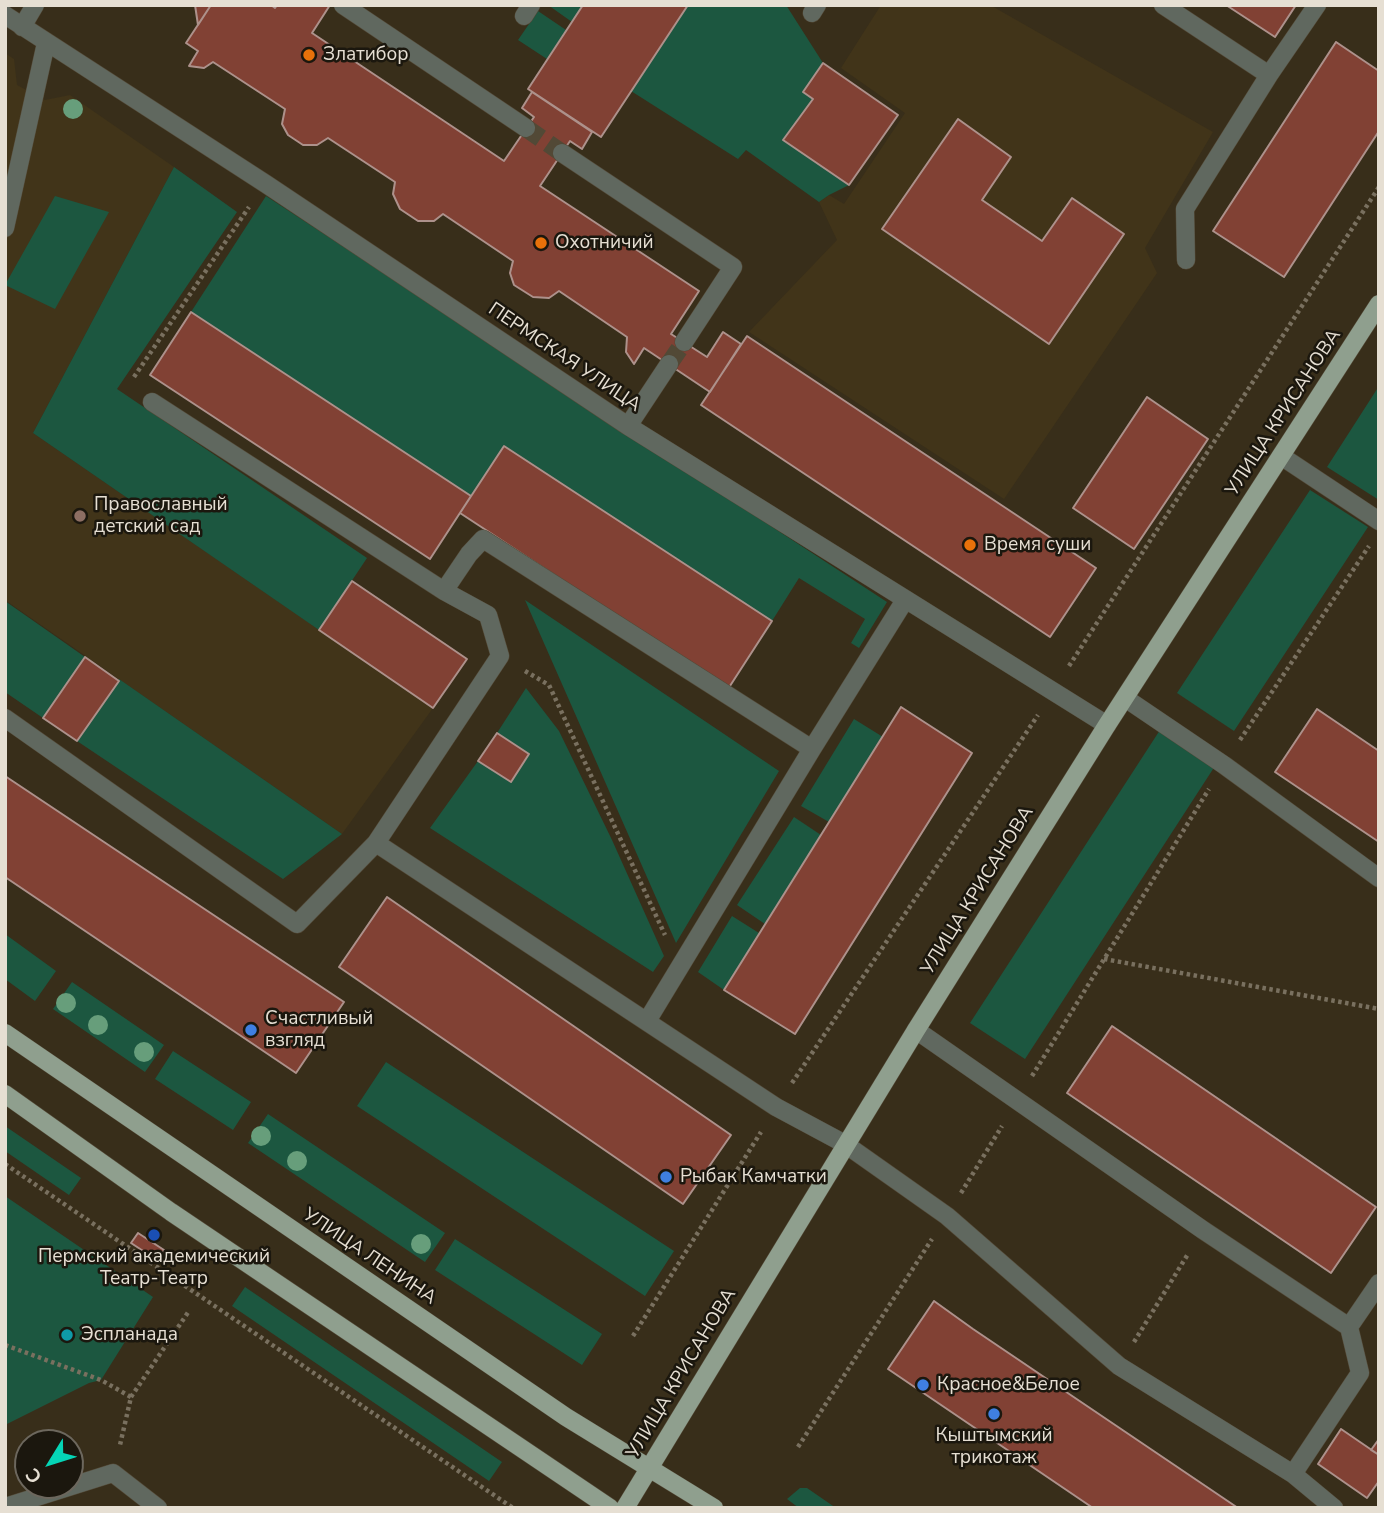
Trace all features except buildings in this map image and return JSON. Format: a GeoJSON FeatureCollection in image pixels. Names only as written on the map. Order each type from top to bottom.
{"type":"FeatureCollection","features":[{"type":"Feature","properties":{"kind":"main road","name":"УЛИЦА КРИСАНОВА"},"geometry":{"type":"LineString","coordinates":[[625,1508],[845,1144],[1107,725],[1379,304]]}},
{"type":"Feature","properties":{"kind":"main road","name":"УЛИЦА ЛЕНИНА"},"geometry":{"type":"LineString","coordinates":[[5,1033],[566,1417],[715,1508]]}},
{"type":"Feature","properties":{"kind":"main road"},"geometry":{"type":"LineString","coordinates":[[5,1094],[183,1219],[610,1508]]}},
{"type":"Feature","properties":{"kind":"street"},"geometry":{"type":"LineString","coordinates":[[22,27],[35,5]]}},
{"type":"Feature","properties":{"kind":"street"},"geometry":{"type":"LineString","coordinates":[[343,5],[526,128]]}},
{"type":"Feature","properties":{"kind":"street"},"geometry":{"type":"LineString","coordinates":[[1163,5],[1269,75]]}},
{"type":"Feature","properties":{"kind":"street"},"geometry":{"type":"LineString","coordinates":[[1186,260],[1185,209],[1269,75],[1317,5]]}},
{"type":"Feature","properties":{"kind":"street","name":"ПЕРМСКАЯ УЛИЦА"},"geometry":{"type":"LineString","coordinates":[[5,15],[266,184],[628,426],[1107,725]]}},
{"type":"Feature","properties":{"kind":"street"},"geometry":{"type":"LineString","coordinates":[[5,228],[46,43]]}},
{"type":"Feature","properties":{"kind":"street"},"geometry":{"type":"LineString","coordinates":[[562,153],[733,267],[684,342]]}},
{"type":"Feature","properties":{"kind":"street"},"geometry":{"type":"LineString","coordinates":[[628,426],[669,364]]}},
{"type":"Feature","properties":{"kind":"street"},"geometry":{"type":"LineString","coordinates":[[5,718],[297,924],[376,843],[500,656],[488,615],[444,592],[152,402]]}},
{"type":"Feature","properties":{"kind":"street"},"geometry":{"type":"LineString","coordinates":[[1281,456],[1379,521]]}},
{"type":"Feature","properties":{"kind":"street"},"geometry":{"type":"LineString","coordinates":[[444,592],[469,554],[483,539],[812,749]]}},
{"type":"Feature","properties":{"kind":"street"},"geometry":{"type":"LineString","coordinates":[[647,1021],[905,600]]}},
{"type":"Feature","properties":{"kind":"street"},"geometry":{"type":"LineString","coordinates":[[1125,698],[1224,765],[1379,878]]}},
{"type":"Feature","properties":{"kind":"street"},"geometry":{"type":"LineString","coordinates":[[376,843],[776,1107],[845,1144],[947,1216],[1119,1366],[1293,1474],[1334,1508]]}},
{"type":"Feature","properties":{"kind":"street"},"geometry":{"type":"LineString","coordinates":[[916,1030],[1203,1230],[1349,1327],[1360,1373],[1293,1474]]}},
{"type":"Feature","properties":{"kind":"street"},"geometry":{"type":"LineString","coordinates":[[1349,1327],[1379,1283]]}},
{"type":"Feature","properties":{"kind":"street"},"geometry":{"type":"LineString","coordinates":[[5,1507],[113,1473],[158,1508]]}},
{"type":"Feature","properties":{"kind":"path"},"geometry":{"type":"LineString","coordinates":[[152,402],[130,383],[266,184]]}},
{"type":"Feature","properties":{"kind":"path"},"geometry":{"type":"LineString","coordinates":[[633,1336],[776,1107],[1053,691],[1379,187]]}},
{"type":"Feature","properties":{"kind":"path"},"geometry":{"type":"LineString","coordinates":[[798,1447],[947,1216],[1224,765],[1371,544]]}},
{"type":"Feature","properties":{"kind":"path"},"geometry":{"type":"LineString","coordinates":[[500,656],[549,685],[680,967]]}},
{"type":"Feature","properties":{"kind":"path"},"geometry":{"type":"LineString","coordinates":[[1104,959],[1379,1009]]}},
{"type":"Feature","properties":{"kind":"path"},"geometry":{"type":"LineString","coordinates":[[5,1164],[513,1508]]}},
{"type":"Feature","properties":{"kind":"path"},"geometry":{"type":"LineString","coordinates":[[1119,1366],[1203,1230]]}},
{"type":"Feature","properties":{"kind":"path"},"geometry":{"type":"LineString","coordinates":[[113,1473],[131,1397],[189,1311]]}},
{"type":"Feature","properties":{"kind":"path"},"geometry":{"type":"LineString","coordinates":[[5,1345],[101,1380],[131,1397]]}},
{"type":"Feature","properties":{"kind":"shaded area"},"geometry":{"type":"Polygon","coordinates":[[[881,5],[990,5],[1213,132],[1145,248],[1157,273],[1004,499],[749,332],[837,240],[819,202],[829,195],[844,204],[905,113],[841,68],[881,5]]]}},
{"type":"Feature","properties":{"kind":"shaded area","name":"Православный детский сад"},"geometry":{"type":"Polygon","coordinates":[[[5,53],[14,59],[17,85],[45,100],[70,95],[174,167],[33,433],[433,708],[342,834],[5,600],[5,53]]]}},
{"type":"Feature","properties":{"kind":"green space"},"geometry":{"type":"Polygon","coordinates":[[[548,5],[583,5],[572,22],[548,5]]]}},
{"type":"Feature","properties":{"kind":"green space"},"geometry":{"type":"Polygon","coordinates":[[[688,5],[786,5],[823,63],[803,92],[813,99],[784,140],[849,185],[819,202],[746,150],[738,159],[631,91],[688,5]]]}},
{"type":"Feature","properties":{"kind":"green space"},"geometry":{"type":"Polygon","coordinates":[[[538,11],[566,30],[547,59],[518,40],[538,11]]]}},
{"type":"Feature","properties":{"kind":"green space"},"geometry":{"type":"Polygon","coordinates":[[[174,167],[237,212],[117,389],[367,558],[319,630],[33,433],[174,167]]]}},
{"type":"Feature","properties":{"kind":"green space"},"geometry":{"type":"Polygon","coordinates":[[[55,196],[109,212],[55,309],[5,285],[55,196]]]}},
{"type":"Feature","properties":{"kind":"green space"},"geometry":{"type":"Polygon","coordinates":[[[266,196],[887,602],[859,648],[851,643],[865,619],[799,578],[772,621],[505,446],[471,496],[191,312],[266,196]]]}},
{"type":"Feature","properties":{"kind":"green space"},"geometry":{"type":"Polygon","coordinates":[[[1379,386],[1379,500],[1327,467],[1379,386]]]}},
{"type":"Feature","properties":{"kind":"green space"},"geometry":{"type":"Polygon","coordinates":[[[1310,490],[1368,527],[1234,731],[1177,693],[1310,490]]]}},
{"type":"Feature","properties":{"kind":"green space"},"geometry":{"type":"Polygon","coordinates":[[[525,600],[779,771],[676,943],[525,600]]]}},
{"type":"Feature","properties":{"kind":"green space"},"geometry":{"type":"Polygon","coordinates":[[[5,601],[85,657],[43,718],[5,692],[5,601]]]}},
{"type":"Feature","properties":{"kind":"green space"},"geometry":{"type":"Polygon","coordinates":[[[119,679],[342,834],[283,879],[77,741],[119,679]]]}},
{"type":"Feature","properties":{"kind":"green space"},"geometry":{"type":"Polygon","coordinates":[[[526,688],[559,731],[664,956],[653,972],[430,828],[478,761],[511,782],[529,754],[497,733],[526,688]]]}},
{"type":"Feature","properties":{"kind":"green space"},"geometry":{"type":"Polygon","coordinates":[[[854,719],[883,737],[829,822],[801,806],[854,719]]]}},
{"type":"Feature","properties":{"kind":"green space"},"geometry":{"type":"Polygon","coordinates":[[[1160,730],[1215,766],[1025,1059],[970,1023],[1160,730]]]}},
{"type":"Feature","properties":{"kind":"green space"},"geometry":{"type":"Polygon","coordinates":[[[794,817],[821,835],[765,924],[737,905],[794,817]]]}},
{"type":"Feature","properties":{"kind":"green space"},"geometry":{"type":"Polygon","coordinates":[[[732,916],[759,933],[724,990],[698,972],[732,916]]]}},
{"type":"Feature","properties":{"kind":"green space"},"geometry":{"type":"Polygon","coordinates":[[[5,934],[56,971],[35,1001],[5,979],[5,934]]]}},
{"type":"Feature","properties":{"kind":"green space"},"geometry":{"type":"Polygon","coordinates":[[[72,982],[164,1045],[145,1072],[53,1009],[72,982]]]}},
{"type":"Feature","properties":{"kind":"green space"},"geometry":{"type":"Polygon","coordinates":[[[173,1051],[251,1102],[233,1130],[155,1079],[173,1051]]]}},
{"type":"Feature","properties":{"kind":"green space"},"geometry":{"type":"Polygon","coordinates":[[[386,1062],[674,1251],[645,1296],[357,1106],[386,1062]]]}},
{"type":"Feature","properties":{"kind":"green space"},"geometry":{"type":"Polygon","coordinates":[[[268,1114],[445,1233],[425,1262],[248,1143],[268,1114]]]}},
{"type":"Feature","properties":{"kind":"green space"},"geometry":{"type":"Polygon","coordinates":[[[5,1126],[81,1178],[69,1195],[5,1151],[5,1126]]]}},
{"type":"Feature","properties":{"kind":"green space","name":"Эспланада"},"geometry":{"type":"Polygon","coordinates":[[[5,1196],[153,1297],[101,1380],[89,1383],[5,1425],[5,1196]]]}},
{"type":"Feature","properties":{"kind":"green space"},"geometry":{"type":"Polygon","coordinates":[[[455,1239],[602,1334],[582,1365],[435,1270],[455,1239]]]}},
{"type":"Feature","properties":{"kind":"green space"},"geometry":{"type":"Polygon","coordinates":[[[245,1287],[502,1462],[489,1481],[232,1306],[245,1287]]]}},
{"type":"Feature","properties":{"kind":"green space"},"geometry":{"type":"Polygon","coordinates":[[[800,1488],[807,1488],[836,1508],[799,1508],[787,1499],[800,1488]]]}},
{"type":"Feature","properties":{"kind":"tunnel"},"geometry":{"type":"LineString","coordinates":[[526,128],[562,153]]}},
{"type":"Feature","properties":{"kind":"tunnel"},"geometry":{"type":"LineString","coordinates":[[669,364],[684,342]]}},
{"type":"Feature","properties":{"kind":"place","name":"Златибор"},"geometry":{"type":"Point","coordinates":[309,55]}},
{"type":"Feature","properties":{"kind":"place","name":"Охотничий"},"geometry":{"type":"Point","coordinates":[541,243]}},
{"type":"Feature","properties":{"kind":"place","name":"Православный детский сад"},"geometry":{"type":"Point","coordinates":[80,516]}},
{"type":"Feature","properties":{"kind":"place","name":"Время суши"},"geometry":{"type":"Point","coordinates":[970,545]}},
{"type":"Feature","properties":{"kind":"place","name":"Счастливый взгляд"},"geometry":{"type":"Point","coordinates":[251,1030]}},
{"type":"Feature","properties":{"kind":"place","name":"Рыбак Камчатки"},"geometry":{"type":"Point","coordinates":[666,1177]}},
{"type":"Feature","properties":{"kind":"place","name":"Пермский академический Театр-Театр"},"geometry":{"type":"Point","coordinates":[154,1235]}},
{"type":"Feature","properties":{"kind":"place","name":"Эспланада"},"geometry":{"type":"Point","coordinates":[67,1335]}},
{"type":"Feature","properties":{"kind":"place","name":"Красное&Белое"},"geometry":{"type":"Point","coordinates":[923,1385]}},
{"type":"Feature","properties":{"kind":"place","name":"Кыштымский трикотаж"},"geometry":{"type":"Point","coordinates":[994,1414]}}]}
